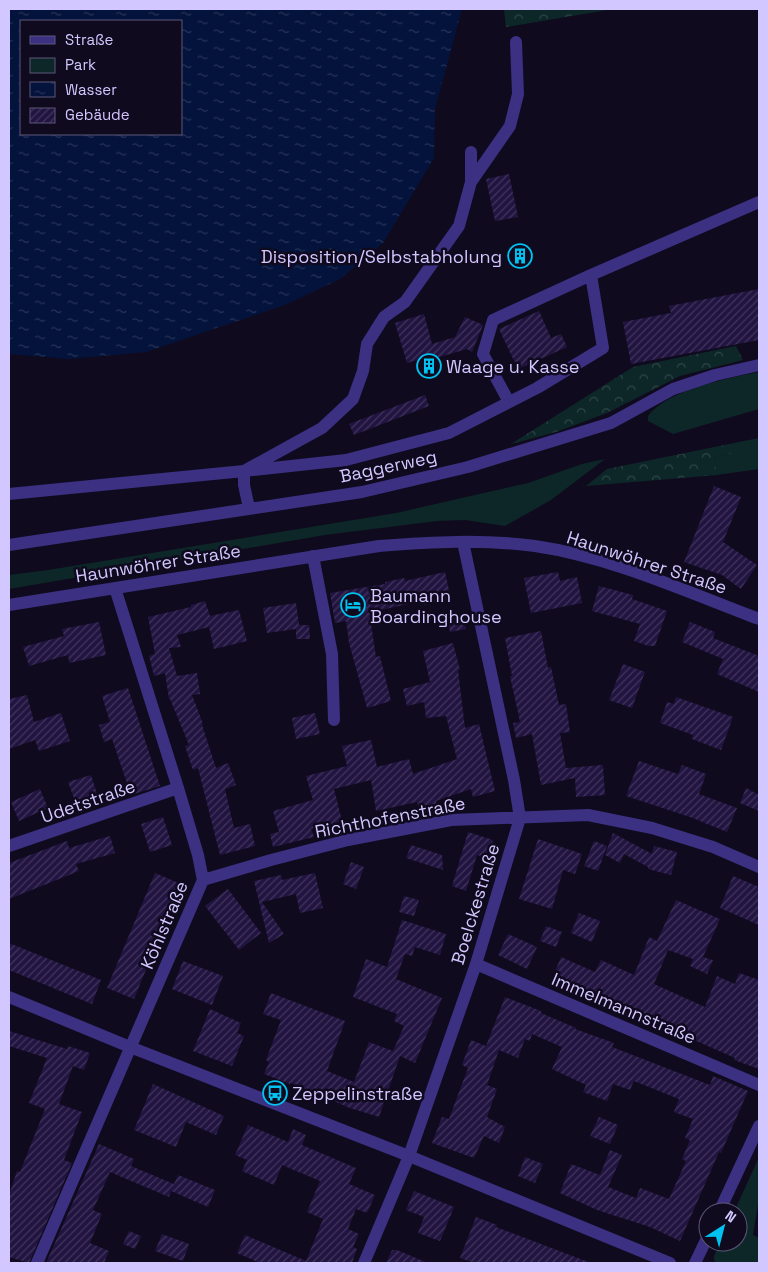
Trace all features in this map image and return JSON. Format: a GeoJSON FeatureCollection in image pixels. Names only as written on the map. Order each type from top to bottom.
{"type":"FeatureCollection","features":[{"type":"Feature","properties":{"kind":"street"},"geometry":{"type":"LineString","coordinates":[[471,182],[510,126],[518,94],[516,42]]}},
{"type":"Feature","properties":{"kind":"street"},"geometry":{"type":"LineString","coordinates":[[244,471],[322,428],[353,399],[363,371],[367,344],[384,317],[405,302],[459,226],[471,182],[471,152]]}},
{"type":"Feature","properties":{"kind":"street"},"geometry":{"type":"LineString","coordinates":[[509,402],[483,354],[493,320],[759,202]]}},
{"type":"Feature","properties":{"kind":"street"},"geometry":{"type":"LineString","coordinates":[[9,494],[346,460],[449,433],[537,388],[603,348],[591,275]]}},
{"type":"Feature","properties":{"kind":"street","name":"Baggerweg"},"geometry":{"type":"LineString","coordinates":[[9,545],[362,492],[468,467],[611,423],[673,390],[715,375],[759,365]]}},
{"type":"Feature","properties":{"kind":"street"},"geometry":{"type":"LineString","coordinates":[[244,471],[244,485],[249,508]]}},
{"type":"Feature","properties":{"kind":"street","name":"Haunwöhrer Straße"},"geometry":{"type":"LineString","coordinates":[[9,605],[379,546],[425,542],[494,542],[535,546],[574,554],[663,582],[759,619]]}},
{"type":"Feature","properties":{"kind":"street","name":"Boelckestraße"},"geometry":{"type":"LineString","coordinates":[[364,1263],[409,1156],[476,964],[520,818],[512,771],[463,542]]}},
{"type":"Feature","properties":{"kind":"street"},"geometry":{"type":"LineString","coordinates":[[313,556],[332,654],[334,720]]}},
{"type":"Feature","properties":{"kind":"street","name":"Köhlstraße"},"geometry":{"type":"LineString","coordinates":[[37,1263],[203,880],[198,855],[178,788],[115,588]]}},
{"type":"Feature","properties":{"kind":"street","name":"Udetstraße"},"geometry":{"type":"LineString","coordinates":[[9,846],[178,788]]}},
{"type":"Feature","properties":{"kind":"street","name":"Richthofenstraße"},"geometry":{"type":"LineString","coordinates":[[203,880],[348,840],[451,820],[588,815],[652,828],[713,847],[759,867]]}},
{"type":"Feature","properties":{"kind":"street","name":"Immelmannstraße"},"geometry":{"type":"LineString","coordinates":[[476,964],[759,1085]]}},
{"type":"Feature","properties":{"kind":"street"},"geometry":{"type":"LineString","coordinates":[[9,996],[130,1047],[409,1156],[670,1263]]}},
{"type":"Feature","properties":{"kind":"street"},"geometry":{"type":"LineString","coordinates":[[724,1202],[759,1126]]}},
{"type":"Feature","properties":{"kind":"green space"},"geometry":{"type":"Polygon","coordinates":[[[504,9],[613,9],[506,27],[504,9]]]}},
{"type":"Feature","properties":{"kind":"green space"},"geometry":{"type":"Polygon","coordinates":[[[736,346],[743,360],[680,376],[607,413],[556,432],[511,444],[633,367],[736,346]]]}},
{"type":"Feature","properties":{"kind":"green space"},"geometry":{"type":"Polygon","coordinates":[[[759,372],[759,409],[673,434],[648,421],[648,416],[657,407],[683,392],[699,386],[759,372]]]}},
{"type":"Feature","properties":{"kind":"green space"},"geometry":{"type":"Polygon","coordinates":[[[759,438],[759,469],[717,475],[714,457],[734,453],[734,443],[759,438]]]}},
{"type":"Feature","properties":{"kind":"green space"},"geometry":{"type":"Polygon","coordinates":[[[734,443],[734,453],[714,457],[717,475],[586,486],[607,469],[734,443]]]}},
{"type":"Feature","properties":{"kind":"green space"},"geometry":{"type":"Polygon","coordinates":[[[605,459],[551,500],[505,526],[465,520],[437,521],[325,535],[9,589],[9,575],[396,513],[528,483],[582,464],[605,459]]]}},
{"type":"Feature","properties":{"kind":"green space"},"geometry":{"type":"Polygon","coordinates":[[[759,1157],[759,1198],[753,1235],[759,1238],[759,1263],[717,1263],[714,1260],[716,1252],[748,1252],[748,1202],[739,1202],[759,1157]]]}},
{"type":"Feature","properties":{"kind":"water"},"geometry":{"type":"Polygon","coordinates":[[[9,9],[462,9],[435,109],[434,158],[383,243],[340,279],[285,305],[146,352],[69,359],[9,354],[9,9]]]}},
{"type":"Feature","properties":{"kind":"building"},"geometry":{"type":"Polygon","coordinates":[[[509,174],[518,217],[495,221],[486,179],[509,174]]]}},
{"type":"Feature","properties":{"kind":"building","name":"Disposition/Selbstabholung"},"geometry":{"type":"Polygon","coordinates":[[[524,245],[528,264],[515,266],[512,247],[524,245]]]}},
{"type":"Feature","properties":{"kind":"building"},"geometry":{"type":"Polygon","coordinates":[[[759,289],[759,340],[631,364],[623,322],[671,313],[669,306],[759,289]]]}},
{"type":"Feature","properties":{"kind":"building"},"geometry":{"type":"Polygon","coordinates":[[[539,311],[551,338],[561,334],[567,347],[518,369],[499,329],[539,311]]]}},
{"type":"Feature","properties":{"kind":"building"},"geometry":{"type":"Polygon","coordinates":[[[424,314],[432,344],[455,337],[465,317],[483,325],[472,352],[467,349],[436,358],[440,373],[423,378],[417,360],[407,363],[395,323],[424,314]]]}},
{"type":"Feature","properties":{"kind":"building"},"geometry":{"type":"Polygon","coordinates":[[[425,395],[429,406],[354,435],[349,424],[425,395]]]}},
{"type":"Feature","properties":{"kind":"building"},"geometry":{"type":"Polygon","coordinates":[[[714,486],[741,497],[723,542],[757,565],[741,589],[722,575],[684,562],[714,486]]]}},
{"type":"Feature","properties":{"kind":"building"},"geometry":{"type":"Polygon","coordinates":[[[445,572],[451,599],[424,605],[423,601],[376,611],[376,616],[370,617],[376,657],[380,656],[391,701],[367,708],[349,643],[346,621],[335,623],[330,593],[385,584],[385,582],[404,578],[405,581],[445,572]]]}},
{"type":"Feature","properties":{"kind":"building"},"geometry":{"type":"Polygon","coordinates":[[[558,572],[560,581],[577,577],[582,603],[531,613],[524,578],[558,572]]]}},
{"type":"Feature","properties":{"kind":"building"},"geometry":{"type":"Polygon","coordinates":[[[599,586],[633,595],[632,599],[667,611],[655,646],[634,641],[640,624],[592,611],[599,586]]]}},
{"type":"Feature","properties":{"kind":"building"},"geometry":{"type":"Polygon","coordinates":[[[205,601],[210,616],[239,610],[247,641],[214,649],[209,627],[177,635],[181,647],[169,648],[177,676],[197,673],[200,694],[192,695],[216,768],[228,763],[236,785],[225,789],[234,828],[250,824],[255,846],[220,855],[198,768],[193,770],[185,746],[189,745],[169,699],[165,673],[154,676],[149,656],[155,654],[148,617],[191,607],[191,605],[205,601]]]}},
{"type":"Feature","properties":{"kind":"building"},"geometry":{"type":"Polygon","coordinates":[[[296,603],[299,625],[309,625],[310,639],[296,639],[296,629],[267,633],[263,608],[296,603]]]}},
{"type":"Feature","properties":{"kind":"building"},"geometry":{"type":"Polygon","coordinates":[[[462,614],[466,629],[450,632],[447,617],[462,614]]]}},
{"type":"Feature","properties":{"kind":"building"},"geometry":{"type":"Polygon","coordinates":[[[99,622],[106,655],[69,663],[68,655],[29,666],[23,647],[64,636],[62,629],[99,622]]]}},
{"type":"Feature","properties":{"kind":"building"},"geometry":{"type":"Polygon","coordinates":[[[690,622],[715,632],[713,638],[759,656],[759,692],[717,674],[723,659],[682,642],[690,622]]]}},
{"type":"Feature","properties":{"kind":"building"},"geometry":{"type":"Polygon","coordinates":[[[541,631],[548,668],[551,667],[559,705],[566,704],[570,732],[560,733],[566,768],[603,765],[605,795],[576,797],[575,778],[541,785],[532,734],[516,738],[513,723],[520,722],[510,676],[512,676],[505,638],[541,631]]]}},
{"type":"Feature","properties":{"kind":"building"},"geometry":{"type":"Polygon","coordinates":[[[453,643],[460,670],[458,670],[465,728],[479,724],[495,791],[473,797],[471,789],[436,801],[438,806],[420,812],[417,802],[376,811],[371,780],[334,789],[342,821],[311,829],[314,837],[273,847],[270,834],[279,832],[273,811],[313,800],[306,776],[347,766],[342,746],[371,740],[377,767],[409,759],[413,774],[457,759],[446,716],[426,718],[424,702],[407,706],[403,689],[430,682],[423,651],[453,643]]]}},
{"type":"Feature","properties":{"kind":"building"},"geometry":{"type":"Polygon","coordinates":[[[623,664],[645,672],[632,708],[609,700],[623,664]]]}},
{"type":"Feature","properties":{"kind":"building"},"geometry":{"type":"Polygon","coordinates":[[[128,688],[160,786],[131,795],[112,739],[104,742],[99,725],[110,722],[102,696],[128,688]]]}},
{"type":"Feature","properties":{"kind":"building"},"geometry":{"type":"Polygon","coordinates":[[[27,695],[34,722],[61,713],[70,741],[39,751],[35,740],[9,749],[9,699],[27,695]]]}},
{"type":"Feature","properties":{"kind":"building"},"geometry":{"type":"Polygon","coordinates":[[[676,697],[733,717],[721,750],[692,739],[693,735],[660,723],[667,702],[674,704],[676,697]]]}},
{"type":"Feature","properties":{"kind":"building"},"geometry":{"type":"Polygon","coordinates":[[[315,713],[320,734],[296,739],[292,718],[315,713]]]}},
{"type":"Feature","properties":{"kind":"building"},"geometry":{"type":"Polygon","coordinates":[[[639,761],[678,774],[682,765],[706,774],[699,794],[737,808],[727,832],[690,817],[626,796],[639,761]]]}},
{"type":"Feature","properties":{"kind":"building"},"geometry":{"type":"Polygon","coordinates":[[[91,775],[97,794],[75,801],[68,782],[91,775]]]}},
{"type":"Feature","properties":{"kind":"building"},"geometry":{"type":"Polygon","coordinates":[[[746,788],[759,795],[759,811],[740,803],[746,788]]]}},
{"type":"Feature","properties":{"kind":"building"},"geometry":{"type":"Polygon","coordinates":[[[40,789],[48,808],[19,821],[11,802],[40,789]]]}},
{"type":"Feature","properties":{"kind":"building"},"geometry":{"type":"Polygon","coordinates":[[[163,817],[172,845],[150,852],[141,824],[163,817]]]}},
{"type":"Feature","properties":{"kind":"building"},"geometry":{"type":"Polygon","coordinates":[[[468,832],[493,840],[488,858],[477,855],[466,891],[452,886],[468,832]]]}},
{"type":"Feature","properties":{"kind":"building"},"geometry":{"type":"Polygon","coordinates":[[[613,833],[652,854],[654,846],[677,852],[671,875],[648,869],[648,867],[624,854],[620,863],[605,855],[613,833]]]}},
{"type":"Feature","properties":{"kind":"building"},"geometry":{"type":"Polygon","coordinates":[[[110,836],[115,853],[76,864],[79,871],[9,899],[9,863],[67,841],[69,848],[110,836]]]}},
{"type":"Feature","properties":{"kind":"building"},"geometry":{"type":"Polygon","coordinates":[[[538,839],[582,854],[575,874],[563,870],[552,909],[519,899],[538,839]]]}},
{"type":"Feature","properties":{"kind":"building"},"geometry":{"type":"Polygon","coordinates":[[[594,841],[607,846],[598,871],[584,866],[594,841]]]}},
{"type":"Feature","properties":{"kind":"building"},"geometry":{"type":"Polygon","coordinates":[[[411,845],[442,855],[443,870],[406,858],[411,845]]]}},
{"type":"Feature","properties":{"kind":"building"},"geometry":{"type":"Polygon","coordinates":[[[351,862],[364,867],[356,889],[343,884],[351,862]]]}},
{"type":"Feature","properties":{"kind":"building"},"geometry":{"type":"Polygon","coordinates":[[[155,873],[181,884],[134,999],[107,988],[155,873]]]}},
{"type":"Feature","properties":{"kind":"building"},"geometry":{"type":"Polygon","coordinates":[[[315,873],[323,908],[300,913],[296,894],[262,902],[284,934],[269,943],[254,881],[281,875],[282,880],[315,873]]]}},
{"type":"Feature","properties":{"kind":"building"},"geometry":{"type":"Polygon","coordinates":[[[733,876],[759,887],[759,925],[720,908],[733,876]]]}},
{"type":"Feature","properties":{"kind":"building"},"geometry":{"type":"Polygon","coordinates":[[[228,889],[261,933],[239,950],[205,906],[228,889]]]}},
{"type":"Feature","properties":{"kind":"building"},"geometry":{"type":"Polygon","coordinates":[[[404,896],[419,900],[414,916],[399,912],[404,896]]]}},
{"type":"Feature","properties":{"kind":"building"},"geometry":{"type":"Polygon","coordinates":[[[676,900],[720,919],[703,957],[713,960],[707,974],[690,966],[693,959],[668,950],[654,984],[705,1007],[717,976],[735,984],[739,973],[759,980],[759,1069],[734,1060],[735,1058],[694,1040],[694,1038],[553,976],[561,957],[595,972],[601,960],[634,975],[649,937],[657,941],[676,900]]]}},
{"type":"Feature","properties":{"kind":"building"},"geometry":{"type":"Polygon","coordinates":[[[579,913],[600,921],[592,942],[571,933],[579,913]]]}},
{"type":"Feature","properties":{"kind":"building"},"geometry":{"type":"Polygon","coordinates":[[[402,920],[446,934],[440,955],[415,947],[412,956],[405,954],[396,979],[442,998],[415,1063],[400,1056],[379,1117],[350,1108],[291,1083],[264,1074],[269,1062],[266,1060],[281,1020],[263,1014],[271,993],[345,1021],[327,1071],[354,1082],[369,1042],[393,1051],[404,1026],[394,1021],[397,1014],[353,997],[366,959],[387,967],[402,920]]]}},
{"type":"Feature","properties":{"kind":"building"},"geometry":{"type":"Polygon","coordinates":[[[546,926],[562,932],[556,947],[540,941],[546,926]]]}},
{"type":"Feature","properties":{"kind":"building"},"geometry":{"type":"Polygon","coordinates":[[[508,934],[537,947],[527,969],[498,955],[508,934]]]}},
{"type":"Feature","properties":{"kind":"building"},"geometry":{"type":"Polygon","coordinates":[[[9,943],[101,980],[92,1004],[9,970],[9,943]]]}},
{"type":"Feature","properties":{"kind":"building"},"geometry":{"type":"Polygon","coordinates":[[[183,961],[223,976],[212,1005],[172,989],[183,961]]]}},
{"type":"Feature","properties":{"kind":"building"},"geometry":{"type":"Polygon","coordinates":[[[505,997],[541,1011],[541,1013],[575,1029],[614,1043],[612,1047],[710,1085],[713,1076],[748,1091],[680,1241],[650,1227],[597,1210],[560,1193],[571,1164],[600,1175],[610,1150],[622,1155],[608,1187],[636,1198],[640,1188],[669,1199],[686,1161],[682,1159],[690,1140],[685,1138],[693,1119],[674,1112],[679,1099],[634,1081],[630,1090],[613,1084],[607,1101],[583,1092],[586,1085],[552,1069],[562,1047],[532,1034],[530,1041],[525,1039],[518,1058],[499,1050],[487,1085],[497,1089],[487,1117],[505,1127],[499,1143],[484,1136],[474,1158],[432,1143],[442,1117],[449,1119],[468,1068],[462,1065],[471,1040],[486,1046],[505,997]]]}},
{"type":"Feature","properties":{"kind":"building"},"geometry":{"type":"Polygon","coordinates":[[[210,1009],[241,1023],[237,1033],[244,1036],[232,1066],[193,1051],[210,1009]]]}},
{"type":"Feature","properties":{"kind":"building"},"geometry":{"type":"Polygon","coordinates":[[[9,1031],[67,1049],[68,1046],[90,1053],[84,1070],[73,1066],[59,1104],[82,1112],[64,1160],[72,1163],[29,1263],[9,1257],[9,1195],[17,1171],[20,1172],[45,1109],[29,1103],[47,1058],[9,1046],[9,1031]]]}},
{"type":"Feature","properties":{"kind":"building"},"geometry":{"type":"Polygon","coordinates":[[[153,1084],[224,1116],[216,1135],[186,1122],[176,1147],[134,1130],[153,1084]]]}},
{"type":"Feature","properties":{"kind":"building"},"geometry":{"type":"Polygon","coordinates":[[[599,1117],[618,1125],[610,1144],[590,1136],[599,1117]]]}},
{"type":"Feature","properties":{"kind":"building"},"geometry":{"type":"Polygon","coordinates":[[[248,1125],[288,1142],[293,1129],[306,1135],[302,1145],[356,1168],[349,1184],[375,1195],[367,1213],[356,1209],[348,1229],[359,1234],[353,1247],[357,1249],[352,1263],[260,1263],[237,1253],[245,1235],[306,1261],[323,1219],[307,1212],[320,1181],[282,1165],[274,1185],[242,1171],[247,1160],[235,1155],[248,1125]]]}},
{"type":"Feature","properties":{"kind":"building"},"geometry":{"type":"Polygon","coordinates":[[[99,1144],[134,1159],[131,1166],[174,1184],[178,1175],[215,1190],[208,1207],[171,1191],[169,1197],[110,1172],[93,1210],[102,1214],[90,1243],[109,1251],[104,1263],[46,1263],[99,1144]]]}},
{"type":"Feature","properties":{"kind":"building"},"geometry":{"type":"Polygon","coordinates":[[[525,1157],[543,1164],[535,1183],[518,1176],[525,1157]]]}},
{"type":"Feature","properties":{"kind":"building"},"geometry":{"type":"Polygon","coordinates":[[[414,1191],[454,1207],[440,1241],[418,1233],[424,1217],[406,1210],[414,1191]]]}},
{"type":"Feature","properties":{"kind":"building"},"geometry":{"type":"Polygon","coordinates":[[[476,1217],[497,1225],[496,1227],[591,1263],[475,1263],[460,1258],[476,1217]]]}},
{"type":"Feature","properties":{"kind":"building"},"geometry":{"type":"Polygon","coordinates":[[[129,1231],[141,1236],[135,1249],[123,1244],[129,1231]]]}},
{"type":"Feature","properties":{"kind":"building"},"geometry":{"type":"Polygon","coordinates":[[[162,1234],[189,1244],[183,1261],[155,1251],[162,1234]]]}},
{"type":"Feature","properties":{"kind":"building"},"geometry":{"type":"Polygon","coordinates":[[[392,1250],[397,1250],[428,1263],[386,1263],[392,1250]]]}},
{"type":"Feature","properties":{"kind":"place","name":"Disposition/Selbstabholung"},"geometry":{"type":"Point","coordinates":[520,256]}},
{"type":"Feature","properties":{"kind":"place","name":"Waage u. Kasse"},"geometry":{"type":"Point","coordinates":[429,366]}},
{"type":"Feature","properties":{"kind":"place","name":"Baumann Boardinghouse"},"geometry":{"type":"Point","coordinates":[353,605]}},
{"type":"Feature","properties":{"kind":"place","name":"Zeppelinstraße"},"geometry":{"type":"Point","coordinates":[275,1093]}}]}
